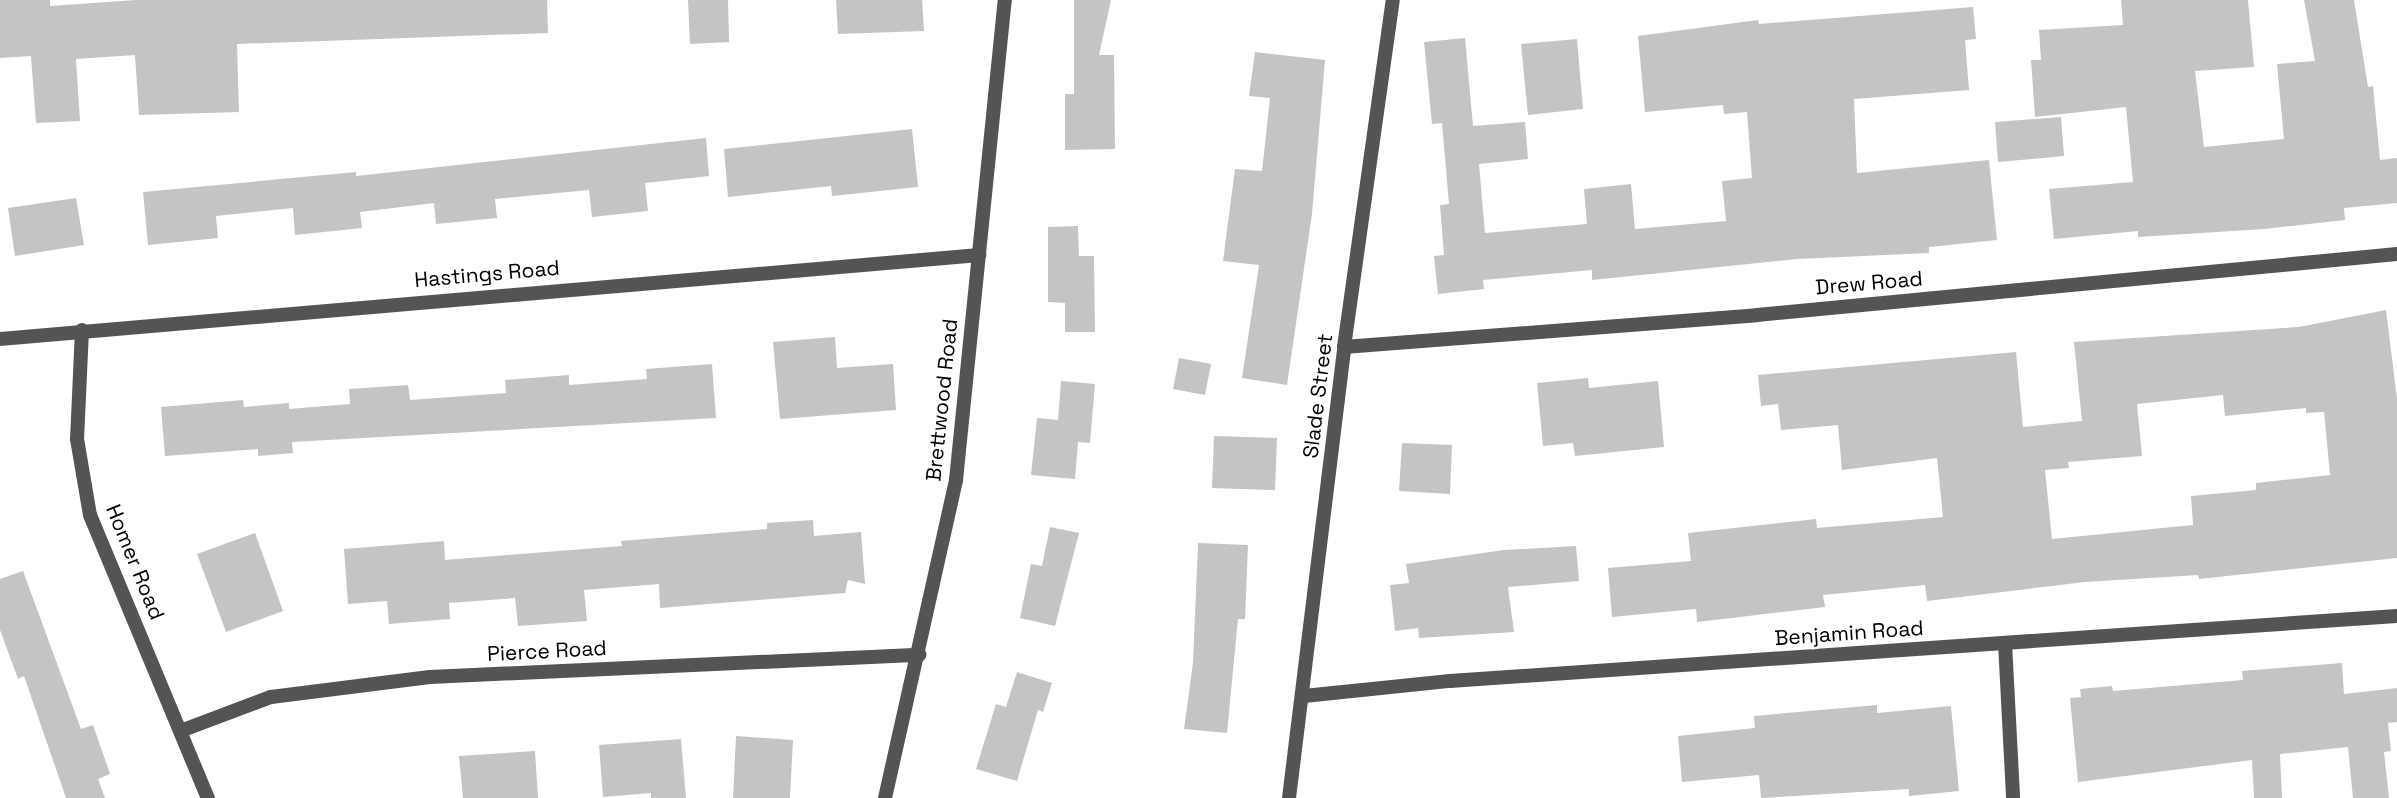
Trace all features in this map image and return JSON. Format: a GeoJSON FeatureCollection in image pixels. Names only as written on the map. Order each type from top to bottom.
{"type":"FeatureCollection","features":[{"type":"Feature","properties":{"kind":"street","name":"Brettwood Road"},"geometry":{"type":"LineString","coordinates":[[885,798],[920,655],[956,480],[1005,0]]}},
{"type":"Feature","properties":{"kind":"street","name":"Slade Street"},"geometry":{"type":"LineString","coordinates":[[1289,798],[1304,696],[1344,347],[1393,0]]}},
{"type":"Feature","properties":{"kind":"street","name":"Drew Road"},"geometry":{"type":"LineString","coordinates":[[1344,347],[1757,315],[2397,254]]}},
{"type":"Feature","properties":{"kind":"street","name":"Hastings Road"},"geometry":{"type":"LineString","coordinates":[[0,339],[979,255]]}},
{"type":"Feature","properties":{"kind":"street","name":"Homer Road"},"geometry":{"type":"LineString","coordinates":[[82,330],[77,439],[90,515],[183,730],[208,798]]}},
{"type":"Feature","properties":{"kind":"street","name":"Benjamin Road"},"geometry":{"type":"LineString","coordinates":[[1304,696],[1464,680],[2397,616]]}},
{"type":"Feature","properties":{"kind":"street"},"geometry":{"type":"LineString","coordinates":[[2005,643],[2013,798]]}},
{"type":"Feature","properties":{"kind":"street","name":"Pierce Road"},"geometry":{"type":"LineString","coordinates":[[183,730],[271,697],[430,677],[920,655]]}},
{"type":"Feature","properties":{"kind":"building"},"geometry":{"type":"Polygon","coordinates":[[[0,0],[50,0],[50,6],[136,0],[547,0],[548,33],[237,44],[239,112],[139,115],[135,55],[76,59],[80,121],[36,123],[31,56],[0,58],[0,0]]]}},
{"type":"Feature","properties":{"kind":"building"},"geometry":{"type":"Polygon","coordinates":[[[688,0],[728,0],[729,42],[690,44],[688,0]]]}},
{"type":"Feature","properties":{"kind":"building"},"geometry":{"type":"Polygon","coordinates":[[[836,0],[922,0],[924,31],[838,34],[836,0]]]}},
{"type":"Feature","properties":{"kind":"building"},"geometry":{"type":"Polygon","coordinates":[[[1074,0],[1111,0],[1099,55],[1114,55],[1115,149],[1065,150],[1065,94],[1074,94],[1074,0]]]}},
{"type":"Feature","properties":{"kind":"building"},"geometry":{"type":"Polygon","coordinates":[[[2121,0],[2248,0],[2254,67],[2195,71],[2204,147],[2284,139],[2277,64],[2315,61],[2304,0],[2354,0],[2368,87],[2373,86],[2380,160],[2397,158],[2397,203],[2344,208],[2345,220],[2264,229],[2138,237],[2138,231],[2054,239],[2049,189],[2133,182],[2126,107],[2035,117],[2031,60],[2041,60],[2039,30],[2123,25],[2121,0]]]}},
{"type":"Feature","properties":{"kind":"building"},"geometry":{"type":"Polygon","coordinates":[[[1973,7],[1976,39],[1965,40],[1969,90],[1854,99],[1857,173],[1989,160],[1997,240],[1929,247],[1929,253],[1797,259],[1592,280],[1592,270],[1483,280],[1484,289],[1438,294],[1434,256],[1444,255],[1440,205],[1449,204],[1442,123],[1432,124],[1424,42],[1465,38],[1473,126],[1525,122],[1528,159],[1479,164],[1485,233],[1587,224],[1584,189],[1631,184],[1635,229],[1726,221],[1722,181],[1752,178],[1747,112],[1724,114],[1723,105],[1645,112],[1638,36],[1758,20],[1759,24],[1973,7]]]}},
{"type":"Feature","properties":{"kind":"building"},"geometry":{"type":"Polygon","coordinates":[[[1577,39],[1583,109],[1528,115],[1521,44],[1577,39]]]}},
{"type":"Feature","properties":{"kind":"building"},"geometry":{"type":"Polygon","coordinates":[[[1255,52],[1325,60],[1312,214],[1287,385],[1242,378],[1259,265],[1223,261],[1235,169],[1262,171],[1270,98],[1249,96],[1255,52]]]}},
{"type":"Feature","properties":{"kind":"building"},"geometry":{"type":"Polygon","coordinates":[[[2061,117],[2064,156],[1998,162],[1995,122],[2061,117]]]}},
{"type":"Feature","properties":{"kind":"building"},"geometry":{"type":"Polygon","coordinates":[[[912,129],[918,187],[832,196],[831,186],[728,197],[724,149],[912,129]]]}},
{"type":"Feature","properties":{"kind":"building"},"geometry":{"type":"Polygon","coordinates":[[[706,138],[709,176],[645,183],[648,211],[592,217],[589,190],[495,199],[497,218],[436,224],[434,203],[360,212],[362,228],[295,235],[293,208],[216,216],[218,238],[148,245],[143,192],[356,172],[356,176],[706,138]]]}},
{"type":"Feature","properties":{"kind":"building"},"geometry":{"type":"Polygon","coordinates":[[[76,198],[84,245],[15,256],[8,208],[76,198]]]}},
{"type":"Feature","properties":{"kind":"building"},"geometry":{"type":"Polygon","coordinates":[[[1078,226],[1079,256],[1094,256],[1095,332],[1065,332],[1065,303],[1048,302],[1048,227],[1078,226]]]}},
{"type":"Feature","properties":{"kind":"building"},"geometry":{"type":"Polygon","coordinates":[[[2386,310],[2397,399],[2397,558],[2199,579],[2198,575],[2085,582],[1927,601],[1925,585],[1823,595],[1825,607],[1697,622],[1696,609],[1612,617],[1608,568],[1691,561],[1688,533],[1816,519],[1817,528],[1943,517],[1937,458],[1842,470],[1838,425],[1781,430],[1778,404],[1761,406],[1758,375],[2016,352],[2023,427],[2082,421],[2074,342],[2299,327],[2386,310]],[[2223,395],[2137,404],[2142,456],[2068,462],[2069,468],[2045,470],[2052,539],[2193,525],[2191,496],[2256,490],[2256,483],[2330,475],[2324,412],[2306,413],[2306,408],[2225,416],[2223,395]]]}},
{"type":"Feature","properties":{"kind":"building"},"geometry":{"type":"Polygon","coordinates":[[[835,337],[837,368],[893,364],[896,410],[780,419],[773,342],[835,337]]]}},
{"type":"Feature","properties":{"kind":"building"},"geometry":{"type":"Polygon","coordinates":[[[1179,358],[1211,364],[1205,395],[1173,389],[1179,358]]]}},
{"type":"Feature","properties":{"kind":"building"},"geometry":{"type":"Polygon","coordinates":[[[712,364],[716,418],[292,442],[293,453],[258,456],[258,449],[165,456],[161,407],[243,400],[244,407],[289,403],[289,409],[350,404],[349,389],[408,385],[410,400],[506,393],[505,380],[569,375],[569,385],[647,379],[646,369],[712,364]]]}},
{"type":"Feature","properties":{"kind":"building"},"geometry":{"type":"Polygon","coordinates":[[[1588,378],[1589,388],[1658,381],[1664,447],[1575,456],[1573,443],[1543,446],[1537,383],[1588,378]]]}},
{"type":"Feature","properties":{"kind":"building"},"geometry":{"type":"Polygon","coordinates":[[[1061,381],[1095,384],[1090,443],[1078,442],[1075,479],[1031,475],[1037,418],[1058,420],[1061,381]]]}},
{"type":"Feature","properties":{"kind":"building"},"geometry":{"type":"Polygon","coordinates":[[[1214,436],[1277,438],[1275,490],[1212,488],[1214,436]]]}},
{"type":"Feature","properties":{"kind":"building"},"geometry":{"type":"Polygon","coordinates":[[[1402,443],[1452,445],[1450,494],[1399,491],[1402,443]]]}},
{"type":"Feature","properties":{"kind":"building"},"geometry":{"type":"Polygon","coordinates":[[[813,520],[814,536],[861,532],[865,584],[848,580],[845,593],[660,608],[659,584],[584,590],[587,621],[518,626],[515,598],[449,603],[450,619],[389,624],[387,601],[348,604],[344,549],[444,541],[445,560],[622,546],[621,541],[767,529],[767,523],[813,520]]]}},
{"type":"Feature","properties":{"kind":"building"},"geometry":{"type":"Polygon","coordinates":[[[1050,527],[1079,533],[1055,626],[1020,618],[1031,564],[1042,566],[1050,527]]]}},
{"type":"Feature","properties":{"kind":"building"},"geometry":{"type":"Polygon","coordinates":[[[255,533],[283,611],[226,632],[197,554],[255,533]]]}},
{"type":"Feature","properties":{"kind":"building"},"geometry":{"type":"Polygon","coordinates":[[[1198,543],[1248,545],[1245,619],[1238,619],[1227,733],[1184,729],[1193,663],[1198,543]]]}},
{"type":"Feature","properties":{"kind":"building"},"geometry":{"type":"Polygon","coordinates":[[[1576,546],[1579,581],[1508,587],[1514,632],[1419,638],[1418,628],[1395,631],[1390,585],[1409,583],[1406,564],[1504,550],[1576,546]]]}},
{"type":"Feature","properties":{"kind":"building"},"geometry":{"type":"Polygon","coordinates":[[[23,571],[81,729],[93,725],[110,774],[98,779],[105,798],[66,798],[24,676],[18,679],[0,630],[0,579],[23,571]]]}},
{"type":"Feature","properties":{"kind":"building"},"geometry":{"type":"Polygon","coordinates":[[[2342,663],[2344,694],[2397,688],[2397,722],[2388,723],[2391,751],[2384,752],[2389,798],[2353,798],[2348,747],[2280,754],[2282,798],[2254,798],[2252,760],[2078,782],[2070,698],[2081,697],[2080,689],[2112,686],[2113,691],[2243,680],[2242,671],[2342,663]]]}},
{"type":"Feature","properties":{"kind":"building"},"geometry":{"type":"Polygon","coordinates":[[[1017,672],[1052,683],[1043,712],[1038,710],[1017,781],[976,769],[996,704],[1006,707],[1017,672]]]}},
{"type":"Feature","properties":{"kind":"building"},"geometry":{"type":"Polygon","coordinates":[[[1877,705],[1877,713],[1951,706],[1959,791],[1909,796],[1909,789],[1761,798],[1759,775],[1682,782],[1678,736],[1755,728],[1754,716],[1877,705]]]}},
{"type":"Feature","properties":{"kind":"building"},"geometry":{"type":"Polygon","coordinates":[[[736,736],[793,740],[790,798],[733,798],[736,736]]]}},
{"type":"Feature","properties":{"kind":"building"},"geometry":{"type":"Polygon","coordinates":[[[681,739],[686,798],[651,798],[651,793],[603,797],[599,745],[681,739]]]}},
{"type":"Feature","properties":{"kind":"building"},"geometry":{"type":"Polygon","coordinates":[[[535,751],[538,798],[463,798],[459,756],[535,751]]]}}]}
